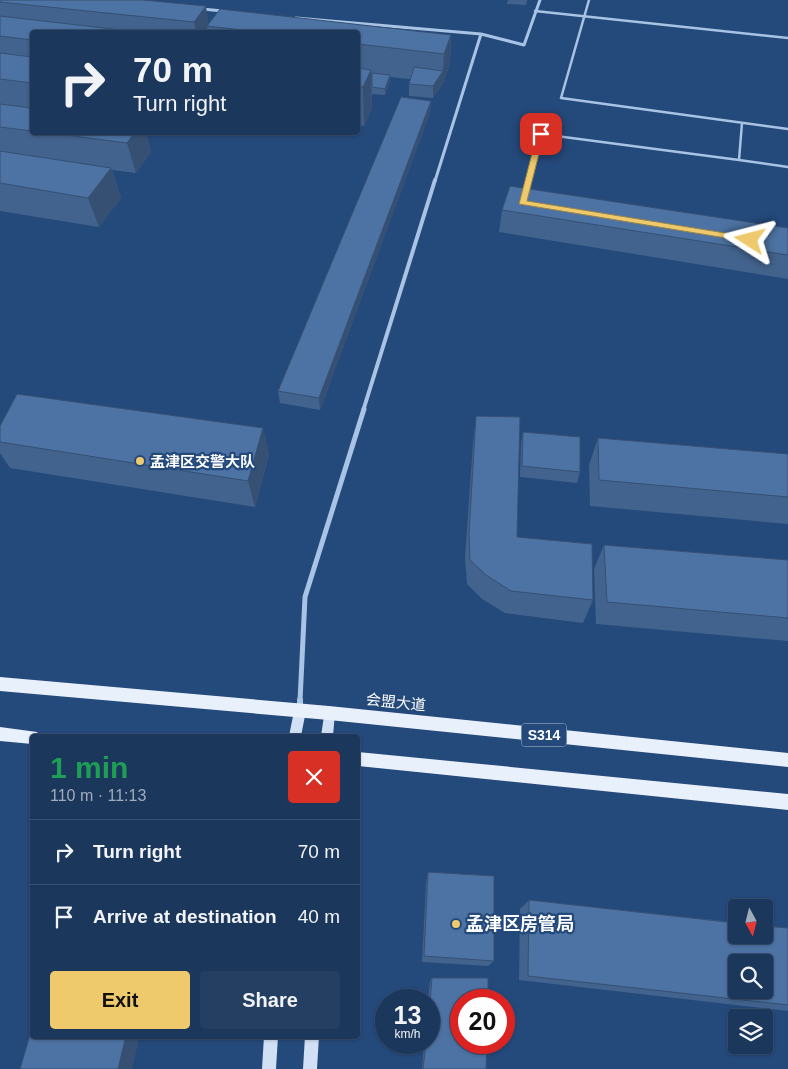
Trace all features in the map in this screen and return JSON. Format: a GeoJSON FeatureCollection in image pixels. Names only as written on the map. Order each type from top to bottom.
{"type":"FeatureCollection","features":[{"type":"Feature","properties":{"kind":"main road","name":"会盟大道"},"geometry":{"type":"LineString","coordinates":[[0,684],[300,710],[788,760]]}},
{"type":"Feature","properties":{"kind":"main road"},"geometry":{"type":"LineString","coordinates":[[295,734],[300,710]]}},
{"type":"Feature","properties":{"kind":"main road"},"geometry":{"type":"LineString","coordinates":[[327,734],[329,713]]}},
{"type":"Feature","properties":{"kind":"main road"},"geometry":{"type":"LineString","coordinates":[[0,734],[30,737]]}},
{"type":"Feature","properties":{"kind":"main road"},"geometry":{"type":"LineString","coordinates":[[360,759],[788,802]]}},
{"type":"Feature","properties":{"kind":"main road"},"geometry":{"type":"LineString","coordinates":[[269,1069],[271,1039]]}},
{"type":"Feature","properties":{"kind":"main road"},"geometry":{"type":"LineString","coordinates":[[310,1069],[312,1039]]}},
{"type":"Feature","properties":{"kind":"street"},"geometry":{"type":"LineString","coordinates":[[295,18],[481,34],[524,46],[540,0]]}},
{"type":"Feature","properties":{"kind":"street"},"geometry":{"type":"LineString","coordinates":[[197,9],[226,11]]}},
{"type":"Feature","properties":{"kind":"street"},"geometry":{"type":"LineString","coordinates":[[300,710],[305,597],[481,34]]}},
{"type":"Feature","properties":{"kind":"lane"},"geometry":{"type":"LineString","coordinates":[[589,0],[561,98],[788,129]]}},
{"type":"Feature","properties":{"kind":"lane"},"geometry":{"type":"LineString","coordinates":[[535,11],[788,38]]}},
{"type":"Feature","properties":{"kind":"lane"},"geometry":{"type":"LineString","coordinates":[[739,160],[742,123]]}},
{"type":"Feature","properties":{"kind":"lane"},"geometry":{"type":"LineString","coordinates":[[524,194],[541,134],[788,167]]}},
{"type":"Feature","properties":{"kind":"building"},"geometry":{"type":"Polygon","coordinates":[[[0,0],[143,0],[206,6],[194,22],[0,2],[0,0]]]}},
{"type":"Feature","properties":{"kind":"building"},"geometry":{"type":"Polygon","coordinates":[[[220,9],[451,35],[444,54],[360,44],[360,30],[242,30],[207,26],[220,9]]]}},
{"type":"Feature","properties":{"kind":"building"},"geometry":{"type":"Polygon","coordinates":[[[0,16],[121,30],[30,30],[30,40],[0,36],[0,16]]]}},
{"type":"Feature","properties":{"kind":"building"},"geometry":{"type":"Polygon","coordinates":[[[0,53],[30,57],[30,83],[0,79],[0,53]]]}},
{"type":"Feature","properties":{"kind":"building"},"geometry":{"type":"Polygon","coordinates":[[[414,67],[443,71],[433,86],[409,84],[414,67]]]}},
{"type":"Feature","properties":{"kind":"building"},"geometry":{"type":"Polygon","coordinates":[[[360,68],[371,70],[363,87],[360,86],[360,68]]]}},
{"type":"Feature","properties":{"kind":"building"},"geometry":{"type":"Polygon","coordinates":[[[372,73],[390,75],[385,89],[372,87],[372,73]]]}},
{"type":"Feature","properties":{"kind":"building"},"geometry":{"type":"Polygon","coordinates":[[[401,97],[431,101],[319,398],[278,391],[401,97]]]}},
{"type":"Feature","properties":{"kind":"building"},"geometry":{"type":"Polygon","coordinates":[[[0,104],[30,108],[30,131],[0,127],[0,104]]]}},
{"type":"Feature","properties":{"kind":"building"},"geometry":{"type":"Polygon","coordinates":[[[66,135],[133,135],[127,143],[66,135]]]}},
{"type":"Feature","properties":{"kind":"building"},"geometry":{"type":"Polygon","coordinates":[[[0,151],[111,168],[88,198],[0,183],[0,151]]]}},
{"type":"Feature","properties":{"kind":"building"},"geometry":{"type":"Polygon","coordinates":[[[510,186],[788,228],[788,255],[502,210],[510,186]]]}},
{"type":"Feature","properties":{"kind":"building"},"geometry":{"type":"Polygon","coordinates":[[[17,394],[263,428],[248,481],[0,442],[0,426],[17,394]]]}},
{"type":"Feature","properties":{"kind":"building"},"geometry":{"type":"Polygon","coordinates":[[[476,416],[520,417],[517,537],[592,544],[593,600],[511,591],[486,575],[470,560],[469,533],[476,416]]]}},
{"type":"Feature","properties":{"kind":"building"},"geometry":{"type":"Polygon","coordinates":[[[523,432],[580,437],[580,472],[522,466],[523,432]]]}},
{"type":"Feature","properties":{"kind":"building"},"geometry":{"type":"Polygon","coordinates":[[[598,438],[788,454],[788,497],[599,480],[598,438]]]}},
{"type":"Feature","properties":{"kind":"building"},"geometry":{"type":"Polygon","coordinates":[[[604,545],[788,560],[788,618],[607,602],[604,545]]]}},
{"type":"Feature","properties":{"kind":"building","name":"孟津区房管局"},"geometry":{"type":"Polygon","coordinates":[[[428,872],[494,876],[494,961],[424,956],[428,872]]]}},
{"type":"Feature","properties":{"kind":"building"},"geometry":{"type":"Polygon","coordinates":[[[529,900],[728,922],[728,944],[773,944],[773,927],[788,928],[788,1005],[734,999],[773,999],[773,954],[728,954],[728,998],[528,976],[529,900]]]}},
{"type":"Feature","properties":{"kind":"building"},"geometry":{"type":"Polygon","coordinates":[[[432,978],[488,978],[488,989],[450,989],[450,1054],[487,1054],[486,1069],[423,1069],[425,1054],[440,1054],[440,989],[431,989],[432,978]]]}},
{"type":"Feature","properties":{"kind":"building"},"geometry":{"type":"Polygon","coordinates":[[[30,1035],[30,1039],[125,1039],[118,1069],[20,1069],[30,1035]]]}},
{"type":"Feature","properties":{"kind":"place","name":"孟津区交警大队"},"geometry":{"type":"Point","coordinates":[140,461]}},
{"type":"Feature","properties":{"kind":"place","name":"孟津区房管局"},"geometry":{"type":"Point","coordinates":[456,924]}},
{"type":"Feature","properties":{"kind":"route"},"geometry":{"type":"LineString","coordinates":[[541,134],[522,202],[750,240]]}}]}
